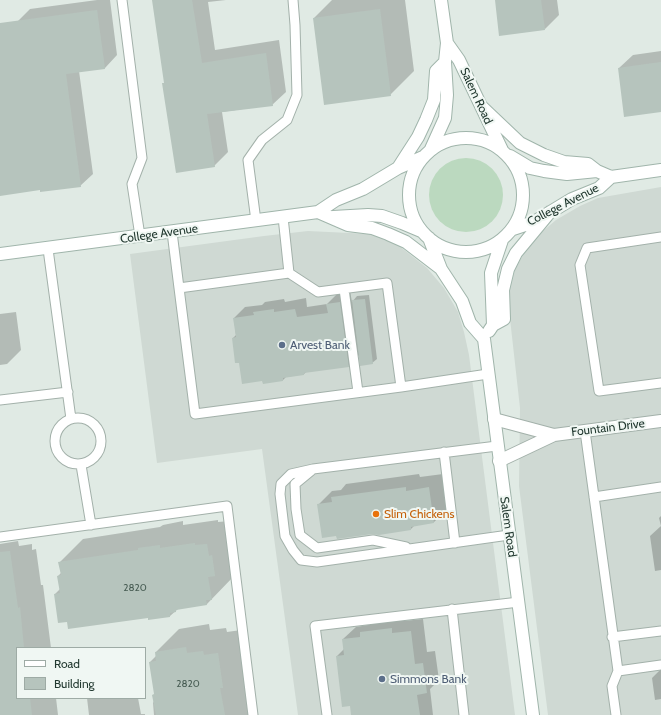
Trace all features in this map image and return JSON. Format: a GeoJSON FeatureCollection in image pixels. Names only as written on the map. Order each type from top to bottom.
{"type":"FeatureCollection","features":[{"type":"Feature","properties":{"kind":"main road","name":"Salem Road"},"geometry":{"type":"LineString","coordinates":[[427,153],[445,118],[447,95],[445,62],[447,43],[441,0]]}},
{"type":"Feature","properties":{"kind":"main road","name":"Salem Road"},"geometry":{"type":"LineString","coordinates":[[447,43],[459,60],[480,106],[504,152]]}},
{"type":"Feature","properties":{"kind":"main road"},"geometry":{"type":"LineString","coordinates":[[398,168],[418,137],[426,120],[434,100],[436,71],[445,62]]}},
{"type":"Feature","properties":{"kind":"main road"},"geometry":{"type":"LineString","coordinates":[[480,106],[520,143],[544,155],[564,162],[588,164],[597,171]]}},
{"type":"Feature","properties":{"kind":"main road"},"geometry":{"type":"LineString","coordinates":[[330,217],[368,214],[382,216],[402,223],[425,235],[440,246],[452,251],[478,251],[490,247],[502,240],[513,229],[522,208],[524,196],[523,185],[519,174],[514,163],[504,152],[491,143],[479,139],[454,139],[442,143],[427,153],[416,166],[411,177],[409,188],[409,200],[415,222],[425,235],[441,269],[462,301],[470,323],[484,339],[493,325],[504,319],[503,290],[508,269],[516,253],[550,212]]}},
{"type":"Feature","properties":{"kind":"main road","name":"College Avenue"},"geometry":{"type":"LineString","coordinates":[[504,152],[530,168],[567,174],[597,171],[611,177],[661,170]]}},
{"type":"Feature","properties":{"kind":"main road","name":"College Avenue"},"geometry":{"type":"LineString","coordinates":[[0,254],[48,249],[318,212],[336,200],[363,189],[427,153]]}},
{"type":"Feature","properties":{"kind":"main road","name":"College Avenue"},"geometry":{"type":"LineString","coordinates":[[513,229],[534,222],[572,199],[599,188],[611,177]]}},
{"type":"Feature","properties":{"kind":"main road"},"geometry":{"type":"LineString","coordinates":[[318,212],[348,225],[372,228],[406,242],[441,269]]}},
{"type":"Feature","properties":{"kind":"main road"},"geometry":{"type":"LineString","coordinates":[[493,325],[491,273],[502,240]]}},
{"type":"Feature","properties":{"kind":"main road","name":"Salem Road"},"geometry":{"type":"LineString","coordinates":[[484,339],[533,715]]}},
{"type":"Feature","properties":{"kind":"main road","name":"Fountain Drive"},"geometry":{"type":"LineString","coordinates":[[494,419],[554,435]]}},
{"type":"Feature","properties":{"kind":"main road","name":"Fountain Drive"},"geometry":{"type":"LineString","coordinates":[[499,461],[554,435],[661,421]]}},
{"type":"Feature","properties":{"kind":"lane"},"geometry":{"type":"LineString","coordinates":[[122,0],[142,158],[132,184],[140,236]]}},
{"type":"Feature","properties":{"kind":"lane"},"geometry":{"type":"LineString","coordinates":[[256,221],[248,160],[262,140],[287,120],[297,95],[293,0]]}},
{"type":"Feature","properties":{"kind":"lane"},"geometry":{"type":"LineString","coordinates":[[283,217],[289,273]]}},
{"type":"Feature","properties":{"kind":"lane"},"geometry":{"type":"LineString","coordinates":[[172,232],[195,414],[488,374]]}},
{"type":"Feature","properties":{"kind":"lane"},"geometry":{"type":"LineString","coordinates":[[661,237],[587,248],[580,265],[599,391],[661,383]]}},
{"type":"Feature","properties":{"kind":"lane"},"geometry":{"type":"LineString","coordinates":[[48,249],[71,419]]}},
{"type":"Feature","properties":{"kind":"lane"},"geometry":{"type":"LineString","coordinates":[[179,288],[289,273],[318,292],[387,283],[401,387]]}},
{"type":"Feature","properties":{"kind":"lane"},"geometry":{"type":"LineString","coordinates":[[344,289],[358,392]]}},
{"type":"Feature","properties":{"kind":"lane"},"geometry":{"type":"LineString","coordinates":[[0,400],[68,392]]}},
{"type":"Feature","properties":{"kind":"lane"},"geometry":{"type":"LineString","coordinates":[[71,419],[85,419],[92,422],[100,433],[102,440],[99,453],[88,462],[82,464],[74,464],[66,461],[57,450],[55,442],[59,428],[71,419]]}},
{"type":"Feature","properties":{"kind":"lane"},"geometry":{"type":"LineString","coordinates":[[585,431],[612,637],[618,671],[612,686],[616,715]]}},
{"type":"Feature","properties":{"kind":"lane"},"geometry":{"type":"LineString","coordinates":[[497,446],[313,469],[291,474],[281,484],[280,494],[286,536],[293,550],[301,560],[317,562],[509,535]]}},
{"type":"Feature","properties":{"kind":"lane"},"geometry":{"type":"LineString","coordinates":[[444,452],[455,543]]}},
{"type":"Feature","properties":{"kind":"lane"},"geometry":{"type":"LineString","coordinates":[[82,464],[91,525]]}},
{"type":"Feature","properties":{"kind":"lane"},"geometry":{"type":"LineString","coordinates":[[313,469],[295,484],[300,535],[316,548],[374,540],[414,548]]}},
{"type":"Feature","properties":{"kind":"lane"},"geometry":{"type":"LineString","coordinates":[[594,497],[661,487]]}},
{"type":"Feature","properties":{"kind":"lane"},"geometry":{"type":"LineString","coordinates":[[0,537],[227,506],[253,715]]}},
{"type":"Feature","properties":{"kind":"lane"},"geometry":{"type":"LineString","coordinates":[[327,715],[315,626],[518,602]]}},
{"type":"Feature","properties":{"kind":"lane"},"geometry":{"type":"LineString","coordinates":[[452,609],[464,715]]}},
{"type":"Feature","properties":{"kind":"lane"},"geometry":{"type":"LineString","coordinates":[[612,637],[661,631]]}},
{"type":"Feature","properties":{"kind":"lane"},"geometry":{"type":"LineString","coordinates":[[618,671],[661,665]]}},
{"type":"Feature","properties":{"kind":"shaded area"},"geometry":{"type":"Polygon","coordinates":[[[661,187],[661,715],[548,715],[519,486],[520,408],[508,301],[512,274],[530,244],[556,220],[580,206],[598,198],[661,187]]]}},
{"type":"Feature","properties":{"kind":"shaded area"},"geometry":{"type":"Polygon","coordinates":[[[308,231],[370,234],[398,245],[427,268],[444,288],[458,312],[469,355],[515,715],[298,715],[262,449],[157,463],[130,254],[308,231]]]}},
{"type":"Feature","properties":{"kind":"green space"},"geometry":{"type":"Polygon","coordinates":[[[466,158],[480,161],[492,169],[500,181],[503,195],[500,209],[492,221],[480,229],[466,232],[452,229],[440,221],[432,209],[429,195],[432,181],[440,169],[452,161],[466,158]]]}},
{"type":"Feature","properties":{"kind":"building"},"geometry":{"type":"Polygon","coordinates":[[[152,0],[192,0],[202,63],[266,53],[273,106],[207,114],[215,167],[176,173],[162,83],[164,83],[152,0]]]}},
{"type":"Feature","properties":{"kind":"building"},"geometry":{"type":"Polygon","coordinates":[[[495,0],[541,0],[545,30],[499,36],[495,0]]]}},
{"type":"Feature","properties":{"kind":"building"},"geometry":{"type":"Polygon","coordinates":[[[380,9],[391,96],[324,105],[313,18],[380,9]]]}},
{"type":"Feature","properties":{"kind":"building"},"geometry":{"type":"Polygon","coordinates":[[[97,10],[105,69],[66,74],[81,187],[40,192],[40,190],[0,196],[0,23],[97,10]]]}},
{"type":"Feature","properties":{"kind":"building"},"geometry":{"type":"Polygon","coordinates":[[[661,62],[661,112],[624,117],[618,68],[661,62]]]}},
{"type":"Feature","properties":{"kind":"building"},"geometry":{"type":"Polygon","coordinates":[[[365,299],[373,364],[360,366],[352,300],[365,299]]]}},
{"type":"Feature","properties":{"kind":"building","name":"Arvest Bank"},"geometry":{"type":"Polygon","coordinates":[[[340,302],[349,367],[304,373],[304,375],[283,378],[283,381],[263,384],[262,381],[242,384],[239,363],[235,363],[232,338],[236,337],[233,318],[254,315],[253,312],[274,309],[274,312],[295,309],[297,317],[328,313],[326,304],[340,302]]]}},
{"type":"Feature","properties":{"kind":"building","name":"Slim Chickens"},"geometry":{"type":"Polygon","coordinates":[[[406,487],[406,491],[429,487],[434,523],[411,527],[411,530],[379,535],[372,534],[337,539],[336,536],[322,538],[317,504],[332,502],[331,497],[406,487]]]}},
{"type":"Feature","properties":{"kind":"building"},"geometry":{"type":"Polygon","coordinates":[[[195,543],[195,545],[207,544],[209,556],[212,555],[215,576],[208,577],[212,600],[206,600],[207,605],[176,610],[176,612],[170,613],[170,617],[148,620],[148,618],[68,629],[67,622],[58,623],[54,594],[60,593],[57,576],[61,575],[58,562],[138,550],[138,548],[160,545],[160,548],[195,543]]]}},
{"type":"Feature","properties":{"kind":"building"},"geometry":{"type":"Polygon","coordinates":[[[10,551],[18,608],[20,607],[24,647],[16,647],[16,699],[30,699],[32,715],[0,715],[0,552],[10,551]]]}},
{"type":"Feature","properties":{"kind":"building","name":"Simmons Bank"},"geometry":{"type":"Polygon","coordinates":[[[392,628],[392,633],[411,631],[415,664],[423,663],[427,693],[417,695],[420,715],[351,715],[350,706],[342,707],[336,656],[344,655],[342,639],[360,637],[360,632],[392,628]]]}},
{"type":"Feature","properties":{"kind":"building"},"geometry":{"type":"Polygon","coordinates":[[[186,647],[187,653],[203,651],[204,655],[218,653],[223,688],[220,688],[225,715],[156,715],[152,695],[154,694],[149,662],[156,661],[155,652],[186,647]]]}},
{"type":"Feature","properties":{"kind":"place","name":"Arvest Bank"},"geometry":{"type":"Point","coordinates":[282,345]}},
{"type":"Feature","properties":{"kind":"place","name":"Slim Chickens"},"geometry":{"type":"Point","coordinates":[376,514]}},
{"type":"Feature","properties":{"kind":"place","name":"Simmons Bank"},"geometry":{"type":"Point","coordinates":[382,679]}}]}
